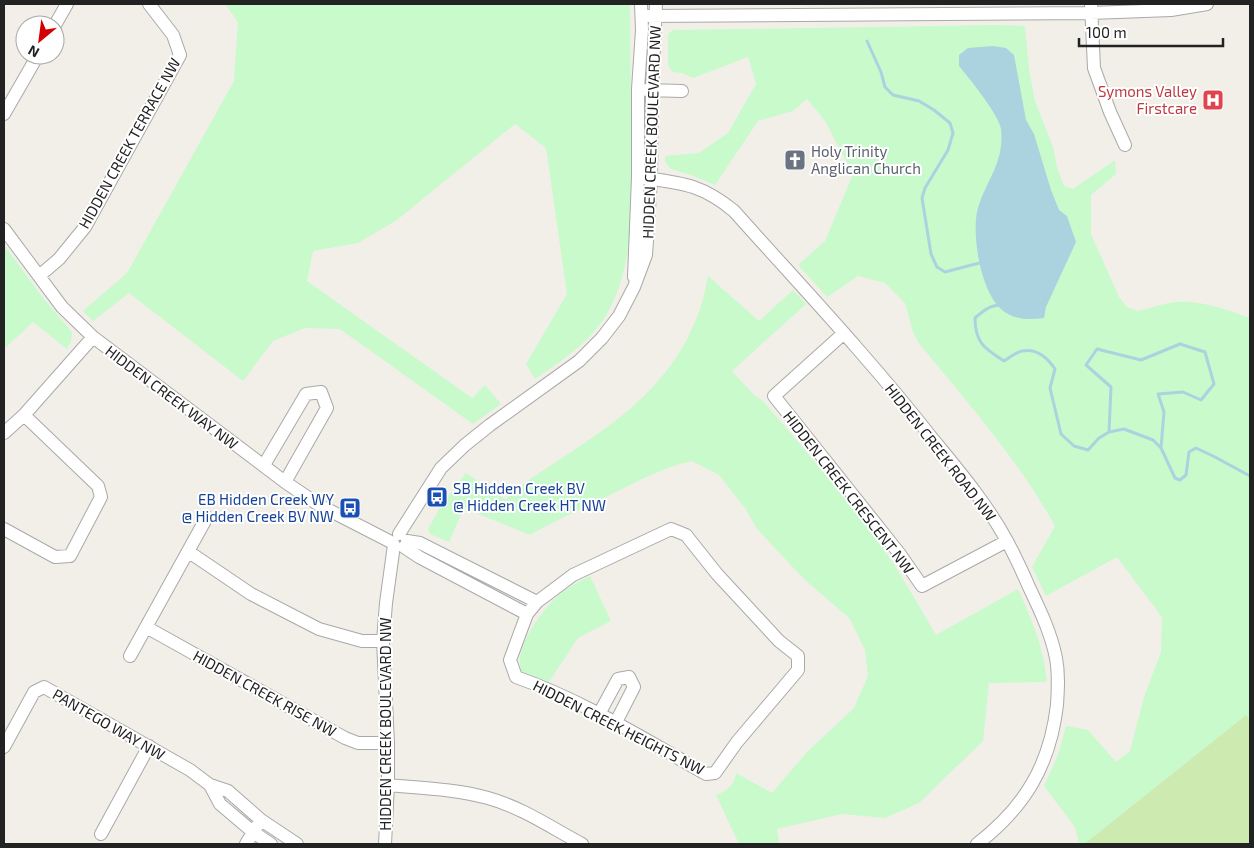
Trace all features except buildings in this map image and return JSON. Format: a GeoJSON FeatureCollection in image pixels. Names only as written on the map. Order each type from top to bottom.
{"type":"FeatureCollection","features":[{"type":"Feature","properties":{"kind":"street"},"geometry":{"type":"LineString","coordinates":[[61,15],[67,4]]}},
{"type":"Feature","properties":{"kind":"street","name":"HIDDEN CREEK TERRACE NW"},"geometry":{"type":"LineString","coordinates":[[39,276],[58,259],[85,227],[180,55],[173,35],[149,4]]}},
{"type":"Feature","properties":{"kind":"street"},"geometry":{"type":"LineString","coordinates":[[641,10],[1091,8],[1171,10],[1202,5]]}},
{"type":"Feature","properties":{"kind":"street"},"geometry":{"type":"LineString","coordinates":[[1091,8],[1094,68],[1110,112],[1125,145]]}},
{"type":"Feature","properties":{"kind":"street","name":"HIDDEN CREEK BOULEVARD NW"},"geometry":{"type":"LineString","coordinates":[[634,287],[641,10]]}},
{"type":"Feature","properties":{"kind":"street","name":"HIDDEN CREEK BOULEVARD NW"},"geometry":{"type":"LineString","coordinates":[[385,844],[388,743],[383,641],[391,573],[400,542],[411,518],[441,468],[502,416],[578,361],[602,338],[619,316],[634,287],[646,255],[652,179],[652,90],[656,10]]}},
{"type":"Feature","properties":{"kind":"street"},"geometry":{"type":"LineString","coordinates":[[4,114],[32,65]]}},
{"type":"Feature","properties":{"kind":"street"},"geometry":{"type":"LineString","coordinates":[[638,89],[682,91]]}},
{"type":"Feature","properties":{"kind":"street","name":"HIDDEN CREEK ROAD NW"},"geometry":{"type":"LineString","coordinates":[[638,177],[678,182],[702,189],[721,200],[734,211],[892,387],[972,487],[1007,541],[1050,635],[1057,659],[1059,687],[1054,726],[1048,752],[1039,771],[1022,801],[995,831],[977,844]]}},
{"type":"Feature","properties":{"kind":"street","name":"HIDDEN CREEK WAY NW"},"geometry":{"type":"LineString","coordinates":[[4,229],[62,307],[93,337],[285,482],[342,518],[400,542],[419,558],[527,614]]}},
{"type":"Feature","properties":{"kind":"street","name":"HIDDEN CREEK CRESCENT NW"},"geometry":{"type":"LineString","coordinates":[[844,333],[774,396],[899,553],[922,586],[1007,541]]}},
{"type":"Feature","properties":{"kind":"street"},"geometry":{"type":"LineString","coordinates":[[4,433],[24,415],[93,337]]}},
{"type":"Feature","properties":{"kind":"street"},"geometry":{"type":"LineString","coordinates":[[264,465],[306,394],[321,392],[328,408],[285,482]]}},
{"type":"Feature","properties":{"kind":"street"},"geometry":{"type":"LineString","coordinates":[[4,529],[55,557],[70,556],[101,497],[98,486],[24,415]]}},
{"type":"Feature","properties":{"kind":"street"},"geometry":{"type":"LineString","coordinates":[[130,656],[207,517]]}},
{"type":"Feature","properties":{"kind":"street","name":"HIDDEN CREEK HEIGHTS NW"},"geometry":{"type":"LineString","coordinates":[[671,529],[686,535],[716,574],[779,641],[798,656],[798,670],[737,742],[715,773],[706,774],[616,722],[551,689],[516,677],[510,660],[527,614],[537,602],[573,575],[671,529]]}},
{"type":"Feature","properties":{"kind":"street","name":"HIDDEN CREEK WAY NW"},"geometry":{"type":"LineString","coordinates":[[400,542],[420,543],[537,602]]}},
{"type":"Feature","properties":{"kind":"street"},"geometry":{"type":"LineString","coordinates":[[189,552],[251,594],[319,629],[362,641],[383,641]]}},
{"type":"Feature","properties":{"kind":"street","name":"HIDDEN CREEK RISE NW"},"geometry":{"type":"LineString","coordinates":[[146,627],[345,738],[358,743],[388,743]]}},
{"type":"Feature","properties":{"kind":"street"},"geometry":{"type":"LineString","coordinates":[[599,714],[618,678],[629,677],[634,687],[616,722]]}},
{"type":"Feature","properties":{"kind":"street","name":"PANTEGO WAY NW"},"geometry":{"type":"LineString","coordinates":[[4,747],[34,692],[44,687],[190,770],[210,785],[228,791],[261,820],[297,844]]}},
{"type":"Feature","properties":{"kind":"street"},"geometry":{"type":"LineString","coordinates":[[101,834],[149,746]]}},
{"type":"Feature","properties":{"kind":"street","name":"PANTEGO WAY NW"},"geometry":{"type":"LineString","coordinates":[[210,785],[220,804],[253,832],[271,844]]}},
{"type":"Feature","properties":{"kind":"street"},"geometry":{"type":"LineString","coordinates":[[388,785],[448,790],[488,798],[512,807],[582,844]]}},
{"type":"Feature","properties":{"kind":"street"},"geometry":{"type":"LineString","coordinates":[[246,844],[261,820]]}},
{"type":"Feature","properties":{"kind":"green space"},"geometry":{"type":"Polygon","coordinates":[[[225,4],[630,4],[632,203],[628,252],[614,299],[603,320],[589,337],[535,379],[526,364],[567,294],[546,148],[515,124],[397,220],[358,243],[313,251],[307,281],[472,398],[485,385],[501,404],[473,424],[340,329],[305,328],[273,341],[243,381],[129,293],[93,321],[83,311],[127,273],[234,81],[238,22],[225,4]]]}},
{"type":"Feature","properties":{"kind":"green space"},"geometry":{"type":"Polygon","coordinates":[[[1025,26],[1029,69],[1035,101],[1053,147],[1057,167],[1064,186],[1073,189],[1115,160],[1116,174],[1091,195],[1091,234],[1119,297],[1127,307],[1138,311],[1169,303],[1190,302],[1210,305],[1250,318],[1250,721],[1246,715],[1084,844],[1079,844],[1075,827],[1044,786],[1058,755],[1066,726],[1088,730],[1116,762],[1130,751],[1144,697],[1161,652],[1162,617],[1117,557],[1046,596],[1032,567],[1055,526],[1025,477],[1008,454],[973,408],[918,342],[913,332],[905,303],[885,283],[858,276],[827,297],[798,265],[825,241],[853,174],[825,121],[807,99],[793,111],[758,121],[715,185],[671,169],[665,162],[665,156],[699,153],[728,133],[756,84],[748,57],[693,78],[682,73],[672,72],[668,65],[668,34],[673,30],[1025,26]]]}},
{"type":"Feature","properties":{"kind":"green space"},"geometry":{"type":"Polygon","coordinates":[[[4,245],[43,298],[72,332],[71,342],[67,349],[33,322],[4,349],[4,245]]]}},
{"type":"Feature","properties":{"kind":"green space"},"geometry":{"type":"Polygon","coordinates":[[[708,276],[759,321],[793,290],[806,304],[732,371],[755,396],[763,401],[824,472],[868,528],[896,568],[936,635],[1018,589],[1037,634],[1047,682],[989,683],[983,741],[919,803],[885,818],[842,814],[777,829],[779,843],[739,844],[716,795],[730,787],[736,773],[772,793],[807,752],[854,708],[868,676],[865,650],[850,619],[803,578],[757,529],[745,508],[719,475],[692,461],[681,464],[640,480],[530,535],[464,508],[449,542],[430,534],[428,529],[442,504],[466,473],[506,500],[515,490],[612,424],[634,405],[673,363],[688,337],[701,306],[708,276]]]}},
{"type":"Feature","properties":{"kind":"green space"},"geometry":{"type":"Polygon","coordinates":[[[590,576],[611,621],[578,638],[549,682],[522,672],[520,664],[524,643],[536,621],[561,594],[572,585],[590,576]]]}},
{"type":"Feature","properties":{"kind":"green space"},"geometry":{"type":"Polygon","coordinates":[[[1247,714],[1250,721],[1250,844],[1084,844],[1247,714]]]}},
{"type":"Feature","properties":{"kind":"water"},"geometry":{"type":"Polygon","coordinates":[[[993,46],[1006,48],[1014,55],[1026,120],[1034,134],[1059,210],[1067,216],[1076,242],[1046,307],[1044,318],[1021,318],[1006,313],[1001,309],[988,290],[977,249],[977,212],[1000,153],[1001,129],[989,106],[959,66],[959,55],[968,48],[993,46]]]}},
{"type":"Feature","properties":{"kind":"waterway"},"geometry":{"type":"LineString","coordinates":[[867,41],[881,72],[885,87],[893,95],[919,101],[950,123],[953,133],[948,150],[925,188],[922,198],[931,254],[937,267],[945,272],[983,262]]}},
{"type":"Feature","properties":{"kind":"waterway"},"geometry":{"type":"LineString","coordinates":[[1001,305],[990,307],[975,318],[975,327],[979,339],[986,349],[1004,361],[1017,353],[1027,350],[1037,352],[1049,361],[1055,369],[1050,388],[1061,434],[1074,446],[1088,450],[1099,438],[1109,432],[1111,387],[1086,365],[1097,349],[1141,360],[1180,344],[1205,352],[1214,384],[1201,400],[1183,392],[1158,394],[1164,412],[1161,448],[1175,478],[1180,480],[1186,475],[1189,452],[1196,448],[1250,476]]}},
{"type":"Feature","properties":{"kind":"waterway"},"geometry":{"type":"LineString","coordinates":[[1109,432],[1124,429],[1153,440],[1161,448]]}},
{"type":"Feature","properties":{"kind":"place","name":"Symons Valley Firstcare"},"geometry":{"type":"Point","coordinates":[1213,100]}},
{"type":"Feature","properties":{"kind":"place","name":"Holy Trinity Anglican Church"},"geometry":{"type":"Point","coordinates":[795,160]}},
{"type":"Feature","properties":{"kind":"place","name":"SB Hidden Creek BV @ Hidden Creek HT NW"},"geometry":{"type":"Point","coordinates":[437,497]}},
{"type":"Feature","properties":{"kind":"place","name":"EB Hidden Creek WY @ Hidden Creek BV NW"},"geometry":{"type":"Point","coordinates":[350,508]}}]}
